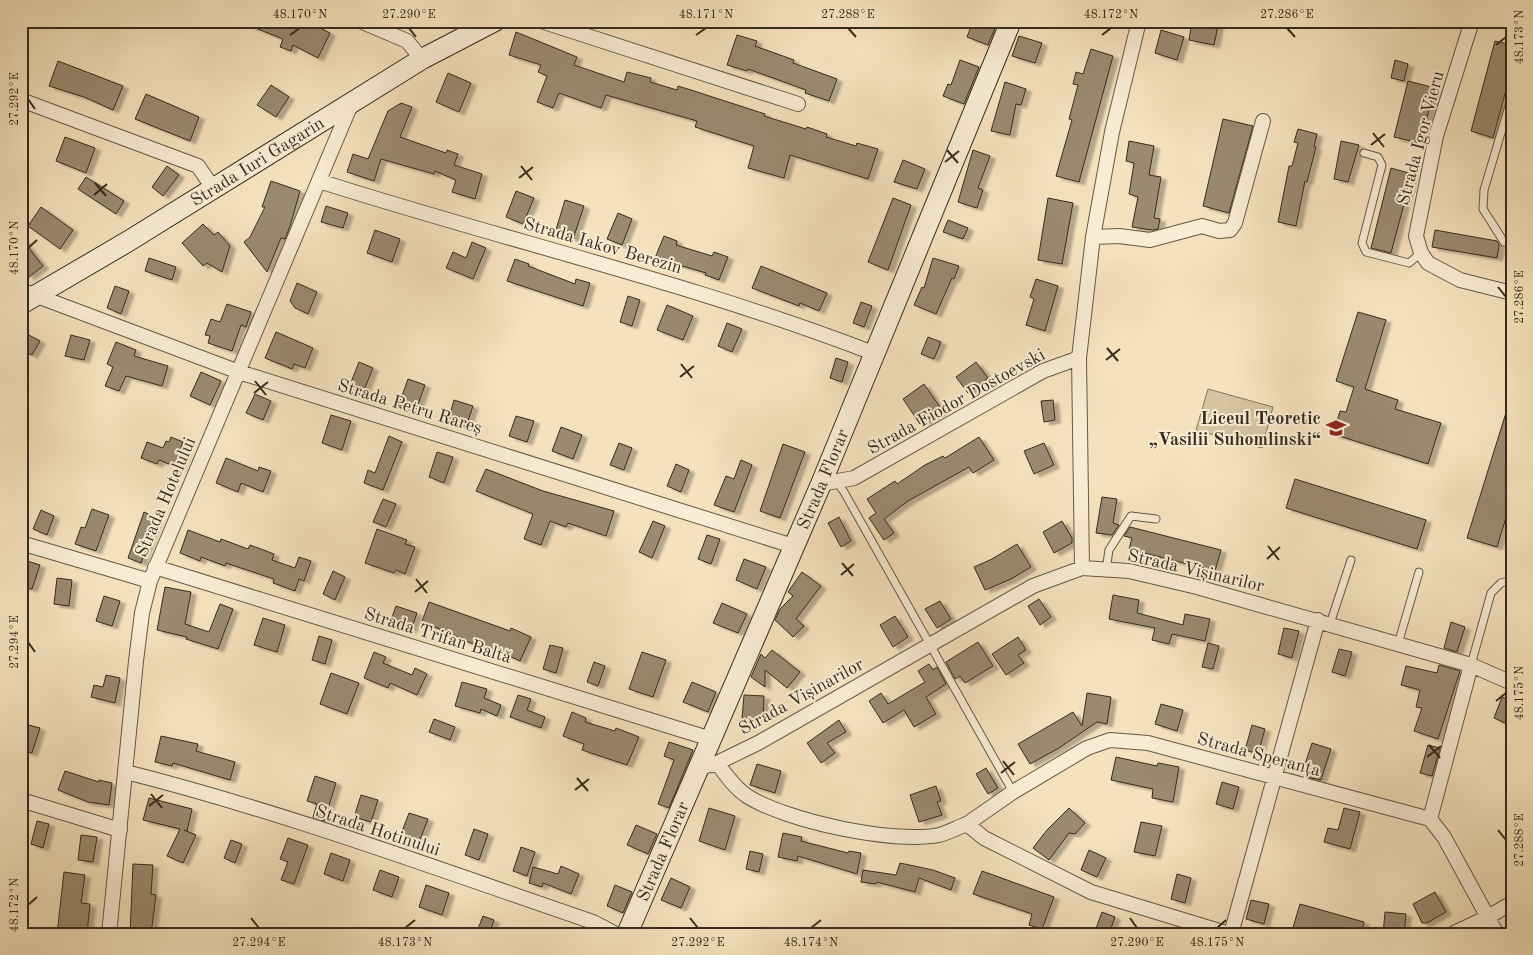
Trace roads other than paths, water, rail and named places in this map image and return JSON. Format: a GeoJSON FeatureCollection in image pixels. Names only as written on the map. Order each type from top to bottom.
{"type":"FeatureCollection","features":[{"type":"Feature","properties":{"kind":"street"},"geometry":{"type":"LineString","coordinates":[[360,21],[408,41],[422,58]]}},
{"type":"Feature","properties":{"kind":"street","name":"Strada Iuri Gagarin"},"geometry":{"type":"LineString","coordinates":[[26,297],[213,188],[422,58],[494,21]]}},
{"type":"Feature","properties":{"kind":"street"},"geometry":{"type":"LineString","coordinates":[[540,21],[798,104]]}},
{"type":"Feature","properties":{"kind":"street","name":"Strada Florar"},"geometry":{"type":"LineString","coordinates":[[627,934],[708,765],[711,739],[793,546],[829,483],[873,353],[988,81],[1011,21]]}},
{"type":"Feature","properties":{"kind":"street"},"geometry":{"type":"LineString","coordinates":[[1082,568],[1079,358],[1093,237],[1112,132],[1139,21]]}},
{"type":"Feature","properties":{"kind":"street","name":"Strada Igor Vieru"},"geometry":{"type":"LineString","coordinates":[[1425,258],[1416,236],[1420,209],[1436,136],[1472,21]]}},
{"type":"Feature","properties":{"kind":"street"},"geometry":{"type":"LineString","coordinates":[[21,100],[198,166],[213,188]]}},
{"type":"Feature","properties":{"kind":"street","name":"Strada Hotelului"},"geometry":{"type":"LineString","coordinates":[[109,934],[138,642],[150,581],[352,101]]}},
{"type":"Feature","properties":{"kind":"street"},"geometry":{"type":"LineString","coordinates":[[1093,237],[1119,236],[1150,240],[1202,226],[1219,232],[1230,230],[1236,223],[1263,121]]}},
{"type":"Feature","properties":{"kind":"street","name":"Strada Iakov Berezin"},"geometry":{"type":"LineString","coordinates":[[319,181],[426,215],[558,250],[718,298],[805,327],[873,353]]}},
{"type":"Feature","properties":{"kind":"street"},"geometry":{"type":"LineString","coordinates":[[1425,258],[1460,280],[1512,293]]}},
{"type":"Feature","properties":{"kind":"street","name":"Strada Petru Rareș"},"geometry":{"type":"LineString","coordinates":[[26,297],[239,372],[793,546]]}},
{"type":"Feature","properties":{"kind":"street","name":"Strada Fiodor Dostoevski"},"geometry":{"type":"LineString","coordinates":[[829,483],[854,478],[1043,371],[1079,358]]}},
{"type":"Feature","properties":{"kind":"street"},"geometry":{"type":"LineString","coordinates":[[21,544],[150,581]]}},
{"type":"Feature","properties":{"kind":"street","name":"Strada Trifan Baltă"},"geometry":{"type":"LineString","coordinates":[[154,568],[711,739]]}},
{"type":"Feature","properties":{"kind":"street","name":"Strada Vișinarilor"},"geometry":{"type":"LineString","coordinates":[[708,765],[758,743],[931,646],[1033,586],[1082,568],[1130,571],[1197,586],[1471,665],[1512,683]]}},
{"type":"Feature","properties":{"kind":"street"},"geometry":{"type":"LineString","coordinates":[[967,824],[984,838],[1091,892],[1230,934],[1275,778],[1324,622]]}},
{"type":"Feature","properties":{"kind":"street"},"geometry":{"type":"LineString","coordinates":[[1471,665],[1430,819],[1444,837],[1496,934]]}},
{"type":"Feature","properties":{"kind":"street","name":"Strada Speranța"},"geometry":{"type":"LineString","coordinates":[[708,765],[746,796],[769,807],[829,826],[858,832],[911,838],[940,835],[967,824],[1013,792],[1087,748],[1110,740],[1148,743],[1430,819]]}},
{"type":"Feature","properties":{"kind":"street","name":"Strada Hotinului"},"geometry":{"type":"LineString","coordinates":[[126,772],[245,806],[394,854],[593,922],[616,934]]}},
{"type":"Feature","properties":{"kind":"street"},"geometry":{"type":"LineString","coordinates":[[21,800],[120,830]]}},
{"type":"Feature","properties":{"kind":"street"},"geometry":{"type":"LineString","coordinates":[[1452,934],[1512,903]]}},
{"type":"Feature","properties":{"kind":"lane"},"geometry":{"type":"LineString","coordinates":[[1504,242],[1483,209],[1484,190],[1512,96]]}},
{"type":"Feature","properties":{"kind":"lane"},"geometry":{"type":"LineString","coordinates":[[1364,153],[1378,157],[1382,165],[1362,243],[1366,252],[1409,264],[1425,258]]}},
{"type":"Feature","properties":{"kind":"lane"},"geometry":{"type":"LineString","coordinates":[[829,483],[844,492],[1013,792]]}},
{"type":"Feature","properties":{"kind":"lane"},"geometry":{"type":"LineString","coordinates":[[1106,570],[1109,550],[1131,516],[1156,519]]}},
{"type":"Feature","properties":{"kind":"lane"},"geometry":{"type":"LineString","coordinates":[[1324,622],[1351,560]]}},
{"type":"Feature","properties":{"kind":"lane"},"geometry":{"type":"LineString","coordinates":[[1398,644],[1418,572]]}},
{"type":"Feature","properties":{"kind":"lane"},"geometry":{"type":"LineString","coordinates":[[1471,665],[1491,593],[1501,583],[1512,580]]}},
{"type":"Feature","properties":{"kind":"place","name":"Liceul Teoretic „Vasilii Suhomlinski“"},"geometry":{"type":"Point","coordinates":[1336,428]}}]}
